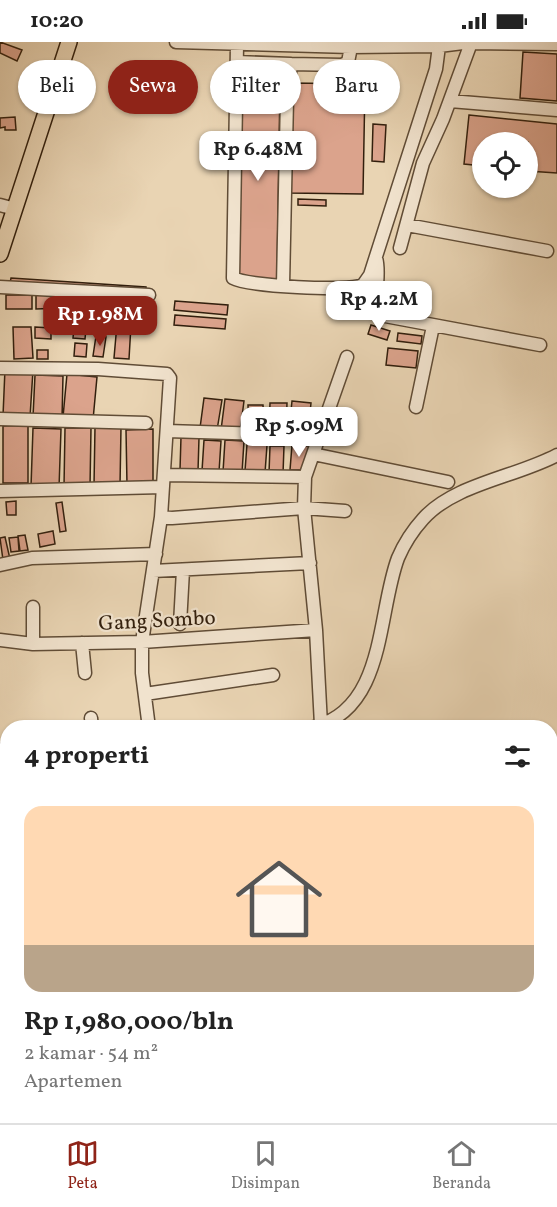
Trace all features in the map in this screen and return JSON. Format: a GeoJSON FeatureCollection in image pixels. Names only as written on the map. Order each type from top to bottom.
{"type":"FeatureCollection","features":[{"type":"Feature","properties":{"kind":"main road"},"geometry":{"type":"LineString","coordinates":[[0,254],[7,207],[69,42]]}},
{"type":"Feature","properties":{"kind":"street"},"geometry":{"type":"LineString","coordinates":[[176,42],[351,47],[439,46],[471,43],[557,44]]}},
{"type":"Feature","properties":{"kind":"street"},"geometry":{"type":"LineString","coordinates":[[400,248],[423,163],[450,101],[471,43]]}},
{"type":"Feature","properties":{"kind":"street"},"geometry":{"type":"LineString","coordinates":[[237,45],[237,60]]}},
{"type":"Feature","properties":{"kind":"street"},"geometry":{"type":"LineString","coordinates":[[236,114],[231,275],[236,280],[283,285],[319,288],[360,287],[370,275],[436,69],[439,46]]}},
{"type":"Feature","properties":{"kind":"street"},"geometry":{"type":"LineString","coordinates":[[301,64],[342,65],[348,62],[351,47]]}},
{"type":"Feature","properties":{"kind":"street"},"geometry":{"type":"LineString","coordinates":[[450,101],[557,110]]}},
{"type":"Feature","properties":{"kind":"street"},"geometry":{"type":"LineString","coordinates":[[283,285],[287,114]]}},
{"type":"Feature","properties":{"kind":"street"},"geometry":{"type":"LineString","coordinates":[[407,225],[547,251]]}},
{"type":"Feature","properties":{"kind":"street"},"geometry":{"type":"LineString","coordinates":[[375,257],[379,273],[376,300],[382,314],[395,320],[540,345]]}},
{"type":"Feature","properties":{"kind":"street"},"geometry":{"type":"LineString","coordinates":[[0,287],[149,295]]}},
{"type":"Feature","properties":{"kind":"street"},"geometry":{"type":"LineString","coordinates":[[416,407],[433,326]]}},
{"type":"Feature","properties":{"kind":"street"},"geometry":{"type":"LineString","coordinates":[[317,720],[315,630],[303,508],[305,477],[347,357]]}},
{"type":"Feature","properties":{"kind":"street"},"geometry":{"type":"LineString","coordinates":[[0,368],[98,369],[167,374],[170,378],[161,517],[142,642],[148,720]]}},
{"type":"Feature","properties":{"kind":"street"},"geometry":{"type":"LineString","coordinates":[[0,419],[146,423]]}},
{"type":"Feature","properties":{"kind":"street"},"geometry":{"type":"LineString","coordinates":[[167,431],[298,435]]}},
{"type":"Feature","properties":{"kind":"street"},"geometry":{"type":"LineString","coordinates":[[313,454],[448,482]]}},
{"type":"Feature","properties":{"kind":"street"},"geometry":{"type":"LineString","coordinates":[[328,720],[343,712],[367,680],[399,555],[423,519],[437,505],[455,495],[557,455]]}},
{"type":"Feature","properties":{"kind":"street"},"geometry":{"type":"LineString","coordinates":[[0,491],[164,481],[305,477]]}},
{"type":"Feature","properties":{"kind":"street"},"geometry":{"type":"LineString","coordinates":[[161,517],[303,508],[345,511]]}},
{"type":"Feature","properties":{"kind":"street"},"geometry":{"type":"LineString","coordinates":[[0,565],[32,558],[156,554]]}},
{"type":"Feature","properties":{"kind":"street"},"geometry":{"type":"LineString","coordinates":[[153,571],[310,563]]}},
{"type":"Feature","properties":{"kind":"street"},"geometry":{"type":"LineString","coordinates":[[180,624],[183,570]]}},
{"type":"Feature","properties":{"kind":"street"},"geometry":{"type":"LineString","coordinates":[[33,607],[33,644]]}},
{"type":"Feature","properties":{"kind":"street","name":"Gang Sombo"},"geometry":{"type":"LineString","coordinates":[[0,640],[33,644],[142,642],[315,630]]}},
{"type":"Feature","properties":{"kind":"street"},"geometry":{"type":"LineString","coordinates":[[82,643],[85,673]]}},
{"type":"Feature","properties":{"kind":"street"},"geometry":{"type":"LineString","coordinates":[[145,694],[273,675]]}},
{"type":"Feature","properties":{"kind":"building"},"geometry":{"type":"Polygon","coordinates":[[[0,42],[22,50],[17,61],[0,53],[0,42]]]}},
{"type":"Feature","properties":{"kind":"building"},"geometry":{"type":"Polygon","coordinates":[[[523,52],[557,54],[557,101],[520,98],[523,52]]]}},
{"type":"Feature","properties":{"kind":"building"},"geometry":{"type":"Polygon","coordinates":[[[301,83],[313,83],[313,114],[364,114],[363,194],[289,193],[290,114],[301,114],[301,83]]]}},
{"type":"Feature","properties":{"kind":"building"},"geometry":{"type":"Polygon","coordinates":[[[239,114],[280,114],[277,280],[236,279],[239,114]]]}},
{"type":"Feature","properties":{"kind":"building"},"geometry":{"type":"Polygon","coordinates":[[[469,115],[557,124],[557,173],[538,172],[538,132],[472,132],[472,165],[464,164],[469,115]]]}},
{"type":"Feature","properties":{"kind":"building"},"geometry":{"type":"Polygon","coordinates":[[[15,117],[16,130],[0,128],[0,118],[15,117]]]}},
{"type":"Feature","properties":{"kind":"building"},"geometry":{"type":"Polygon","coordinates":[[[373,124],[386,125],[384,162],[372,161],[373,124]]]}},
{"type":"Feature","properties":{"kind":"building"},"geometry":{"type":"Polygon","coordinates":[[[298,199],[326,200],[326,206],[298,205],[298,199]]]}},
{"type":"Feature","properties":{"kind":"building"},"geometry":{"type":"Polygon","coordinates":[[[11,278],[146,287],[146,291],[10,283],[11,278]]]}},
{"type":"Feature","properties":{"kind":"building"},"geometry":{"type":"Polygon","coordinates":[[[65,293],[87,294],[87,309],[65,309],[65,293]]]}},
{"type":"Feature","properties":{"kind":"building"},"geometry":{"type":"Polygon","coordinates":[[[60,294],[61,308],[36,309],[36,295],[60,294]]]}},
{"type":"Feature","properties":{"kind":"building"},"geometry":{"type":"Polygon","coordinates":[[[6,295],[32,295],[32,309],[6,309],[6,295]]]}},
{"type":"Feature","properties":{"kind":"building"},"geometry":{"type":"Polygon","coordinates":[[[175,301],[228,305],[227,315],[174,310],[175,301]]]}},
{"type":"Feature","properties":{"kind":"building"},"geometry":{"type":"Polygon","coordinates":[[[137,303],[146,304],[145,314],[136,313],[137,303]]]}},
{"type":"Feature","properties":{"kind":"building"},"geometry":{"type":"Polygon","coordinates":[[[175,315],[226,319],[225,329],[174,325],[175,315]]]}},
{"type":"Feature","properties":{"kind":"building"},"geometry":{"type":"Polygon","coordinates":[[[75,317],[87,318],[85,339],[73,338],[75,317]]]}},
{"type":"Feature","properties":{"kind":"building"},"geometry":{"type":"Polygon","coordinates":[[[97,319],[105,320],[103,332],[95,331],[97,319]]]}},
{"type":"Feature","properties":{"kind":"building"},"geometry":{"type":"Polygon","coordinates":[[[117,324],[131,325],[129,359],[114,358],[117,324]]]}},
{"type":"Feature","properties":{"kind":"building"},"geometry":{"type":"Polygon","coordinates":[[[371,325],[390,331],[387,340],[368,334],[371,325]]]}},
{"type":"Feature","properties":{"kind":"building"},"geometry":{"type":"Polygon","coordinates":[[[13,327],[31,327],[33,358],[14,359],[13,327]]]}},
{"type":"Feature","properties":{"kind":"building"},"geometry":{"type":"Polygon","coordinates":[[[35,327],[51,328],[51,339],[35,338],[35,327]]]}},
{"type":"Feature","properties":{"kind":"building"},"geometry":{"type":"Polygon","coordinates":[[[398,333],[422,336],[421,344],[397,341],[398,333]]]}},
{"type":"Feature","properties":{"kind":"building"},"geometry":{"type":"Polygon","coordinates":[[[96,336],[106,337],[103,357],[93,356],[96,336]]]}},
{"type":"Feature","properties":{"kind":"building"},"geometry":{"type":"Polygon","coordinates":[[[75,343],[87,344],[86,357],[74,356],[75,343]]]}},
{"type":"Feature","properties":{"kind":"building"},"geometry":{"type":"Polygon","coordinates":[[[388,348],[418,351],[416,368],[386,365],[388,348]]]}},
{"type":"Feature","properties":{"kind":"building"},"geometry":{"type":"Polygon","coordinates":[[[37,350],[48,350],[48,359],[37,359],[37,350]]]}},
{"type":"Feature","properties":{"kind":"building"},"geometry":{"type":"Polygon","coordinates":[[[5,369],[33,370],[30,417],[3,416],[5,369]]]}},
{"type":"Feature","properties":{"kind":"building"},"geometry":{"type":"Polygon","coordinates":[[[67,374],[97,377],[93,420],[63,417],[67,374]]]}},
{"type":"Feature","properties":{"kind":"building"},"geometry":{"type":"Polygon","coordinates":[[[35,375],[63,376],[62,418],[33,417],[35,375]]]}},
{"type":"Feature","properties":{"kind":"building"},"geometry":{"type":"Polygon","coordinates":[[[204,398],[222,400],[217,430],[200,428],[204,398]]]}},
{"type":"Feature","properties":{"kind":"building"},"geometry":{"type":"Polygon","coordinates":[[[225,399],[244,401],[240,432],[221,430],[225,399]]]}},
{"type":"Feature","properties":{"kind":"building"},"geometry":{"type":"Polygon","coordinates":[[[292,401],[311,403],[308,432],[289,430],[292,401]]]}},
{"type":"Feature","properties":{"kind":"building"},"geometry":{"type":"Polygon","coordinates":[[[270,403],[287,403],[286,432],[269,432],[270,403]]]}},
{"type":"Feature","properties":{"kind":"building"},"geometry":{"type":"Polygon","coordinates":[[[248,405],[263,405],[264,432],[249,432],[248,405]]]}},
{"type":"Feature","properties":{"kind":"building"},"geometry":{"type":"Polygon","coordinates":[[[28,425],[28,483],[3,483],[3,426],[28,425]]]}},
{"type":"Feature","properties":{"kind":"building"},"geometry":{"type":"Polygon","coordinates":[[[95,427],[121,427],[120,486],[94,486],[95,427]]]}},
{"type":"Feature","properties":{"kind":"building"},"geometry":{"type":"Polygon","coordinates":[[[33,428],[61,429],[59,488],[31,487],[33,428]]]}},
{"type":"Feature","properties":{"kind":"building"},"geometry":{"type":"Polygon","coordinates":[[[65,428],[91,428],[90,487],[64,487],[65,428]]]}},
{"type":"Feature","properties":{"kind":"building"},"geometry":{"type":"Polygon","coordinates":[[[153,429],[153,485],[127,485],[126,430],[153,429]]]}},
{"type":"Feature","properties":{"kind":"building"},"geometry":{"type":"Polygon","coordinates":[[[181,437],[199,438],[198,471],[180,470],[181,437]]]}},
{"type":"Feature","properties":{"kind":"building"},"geometry":{"type":"Polygon","coordinates":[[[204,440],[221,441],[219,472],[202,471],[204,440]]]}},
{"type":"Feature","properties":{"kind":"building"},"geometry":{"type":"Polygon","coordinates":[[[225,440],[244,441],[242,473],[223,472],[225,440]]]}},
{"type":"Feature","properties":{"kind":"building"},"geometry":{"type":"Polygon","coordinates":[[[247,444],[267,445],[265,473],[245,471],[247,444]]]}},
{"type":"Feature","properties":{"kind":"building"},"geometry":{"type":"Polygon","coordinates":[[[292,445],[309,446],[306,470],[290,470],[292,445]]]}},
{"type":"Feature","properties":{"kind":"building"},"geometry":{"type":"Polygon","coordinates":[[[270,446],[284,446],[283,474],[269,473],[270,446]]]}},
{"type":"Feature","properties":{"kind":"building"},"geometry":{"type":"Polygon","coordinates":[[[16,501],[16,515],[7,515],[6,502],[16,501]]]}},
{"type":"Feature","properties":{"kind":"building"},"geometry":{"type":"Polygon","coordinates":[[[62,502],[66,531],[60,532],[56,503],[62,502]]]}},
{"type":"Feature","properties":{"kind":"building"},"geometry":{"type":"Polygon","coordinates":[[[53,531],[55,544],[40,547],[38,534],[53,531]]]}},
{"type":"Feature","properties":{"kind":"building"},"geometry":{"type":"Polygon","coordinates":[[[25,535],[28,550],[20,551],[18,536],[25,535]]]}},
{"type":"Feature","properties":{"kind":"building"},"geometry":{"type":"Polygon","coordinates":[[[5,537],[10,559],[3,560],[0,538],[5,537]]]}},
{"type":"Feature","properties":{"kind":"building"},"geometry":{"type":"Polygon","coordinates":[[[18,537],[19,551],[11,552],[9,538],[18,537]]]}}]}
